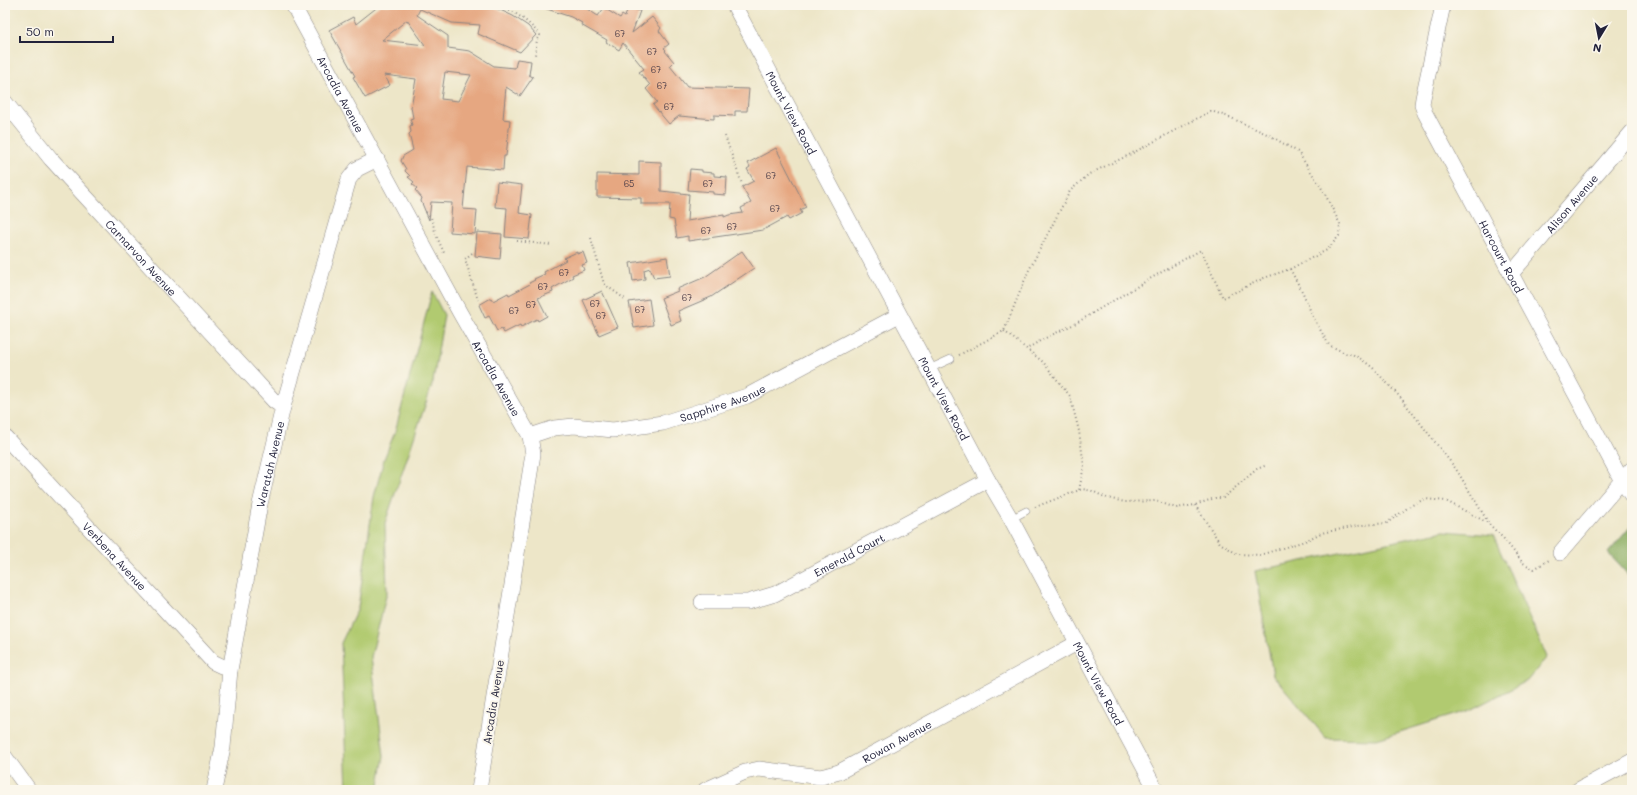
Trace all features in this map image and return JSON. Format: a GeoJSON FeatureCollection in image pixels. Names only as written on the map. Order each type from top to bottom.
{"type":"FeatureCollection","features":[{"type":"Feature","properties":{"kind":"street","name":"Arcadia Avenue"},"geometry":{"type":"LineString","coordinates":[[293,5],[460,313],[530,436],[533,454],[479,790]]}},
{"type":"Feature","properties":{"kind":"street","name":"Mount View Road"},"geometry":{"type":"LineString","coordinates":[[734,5],[1156,790]]}},
{"type":"Feature","properties":{"kind":"street","name":"Harcourt Road"},"geometry":{"type":"LineString","coordinates":[[1443,5],[1423,98],[1424,114],[1511,274],[1627,475],[1632,496]]}},
{"type":"Feature","properties":{"kind":"street","name":"Carnarvon Avenue"},"geometry":{"type":"LineString","coordinates":[[5,102],[51,159],[274,401],[283,407]]}},
{"type":"Feature","properties":{"kind":"street","name":"Alison Avenue"},"geometry":{"type":"LineString","coordinates":[[1511,274],[1632,132]]}},
{"type":"Feature","properties":{"kind":"street","name":"Waratah Avenue"},"geometry":{"type":"LineString","coordinates":[[214,790],[223,747],[230,670],[260,504],[283,407],[349,179],[357,169],[377,159]]}},
{"type":"Feature","properties":{"kind":"street","name":"Sapphire Avenue"},"geometry":{"type":"LineString","coordinates":[[530,436],[554,428],[574,426],[613,430],[671,421],[746,396],[899,314]]}},
{"type":"Feature","properties":{"kind":"street","name":"Verbena Avenue"},"geometry":{"type":"LineString","coordinates":[[5,437],[213,662],[230,670]]}},
{"type":"Feature","properties":{"kind":"street"},"geometry":{"type":"LineString","coordinates":[[1563,550],[1627,475]]}},
{"type":"Feature","properties":{"kind":"street","name":"Emerald Court"},"geometry":{"type":"LineString","coordinates":[[702,602],[748,602],[774,594],[988,480]]}},
{"type":"Feature","properties":{"kind":"street","name":"Rowan Avenue"},"geometry":{"type":"LineString","coordinates":[[705,790],[745,772],[759,769],[822,777],[839,772],[1077,643]]}},
{"type":"Feature","properties":{"kind":"street"},"geometry":{"type":"LineString","coordinates":[[5,757],[30,790]]}},
{"type":"Feature","properties":{"kind":"street"},"geometry":{"type":"LineString","coordinates":[[1578,790],[1632,761]]}},
{"type":"Feature","properties":{"kind":"lane"},"geometry":{"type":"LineString","coordinates":[[929,369],[951,359]]}},
{"type":"Feature","properties":{"kind":"lane"},"geometry":{"type":"LineString","coordinates":[[1011,519],[1026,511]]}},
{"type":"Feature","properties":{"kind":"path"},"geometry":{"type":"LineString","coordinates":[[498,5],[520,15],[531,24],[540,35],[537,40],[535,55]]}},
{"type":"Feature","properties":{"kind":"path"},"geometry":{"type":"LineString","coordinates":[[951,359],[1004,331],[1028,272],[1070,192],[1089,174],[1129,155],[1211,111],[1229,117],[1269,135],[1298,152],[1324,192],[1340,224],[1339,236],[1327,250],[1290,269],[1264,278],[1223,298],[1201,250],[1151,277],[1076,323],[1044,338],[1027,349]]}},
{"type":"Feature","properties":{"kind":"path"},"geometry":{"type":"LineString","coordinates":[[725,136],[742,184]]}},
{"type":"Feature","properties":{"kind":"path"},"geometry":{"type":"LineString","coordinates":[[426,212],[431,217],[436,235],[446,255],[442,256]]}},
{"type":"Feature","properties":{"kind":"path"},"geometry":{"type":"LineString","coordinates":[[590,238],[604,284],[625,299]]}},
{"type":"Feature","properties":{"kind":"path"},"geometry":{"type":"LineString","coordinates":[[517,241],[552,245]]}},
{"type":"Feature","properties":{"kind":"path"},"geometry":{"type":"LineString","coordinates":[[472,253],[465,259],[478,300]]}},
{"type":"Feature","properties":{"kind":"path"},"geometry":{"type":"LineString","coordinates":[[1290,269],[1303,293],[1313,317],[1329,345],[1347,354],[1352,354],[1361,358],[1372,367],[1400,397],[1456,469],[1488,522],[1523,563],[1534,569],[1563,550]]}},
{"type":"Feature","properties":{"kind":"path"},"geometry":{"type":"LineString","coordinates":[[1004,331],[1043,362],[1070,396],[1079,431],[1084,466],[1079,490]]}},
{"type":"Feature","properties":{"kind":"path"},"geometry":{"type":"LineString","coordinates":[[1026,511],[1079,490],[1092,490],[1107,498],[1125,502],[1156,502],[1176,508],[1195,505],[1215,498],[1223,498],[1257,470],[1267,465]]}},
{"type":"Feature","properties":{"kind":"path"},"geometry":{"type":"LineString","coordinates":[[1195,505],[1220,543],[1237,554],[1260,555],[1305,541],[1321,533],[1363,525],[1387,523],[1410,506],[1425,499],[1446,501],[1488,522]]}},
{"type":"Feature","properties":{"kind":"green space"},"geometry":{"type":"Polygon","coordinates":[[[432,292],[444,315],[433,382],[385,523],[387,592],[371,657],[384,756],[378,790],[347,790],[341,643],[358,608],[374,497],[384,459],[395,432],[432,292]]]}},
{"type":"Feature","properties":{"kind":"green space"},"geometry":{"type":"Polygon","coordinates":[[[1631,526],[1632,527],[1632,579],[1608,553],[1631,526]]]}},
{"type":"Feature","properties":{"kind":"green space"},"geometry":{"type":"Polygon","coordinates":[[[1444,531],[1493,535],[1547,657],[1527,681],[1470,710],[1377,739],[1326,738],[1273,675],[1255,571],[1444,531]]]}},
{"type":"Feature","properties":{"kind":"building"},"geometry":{"type":"Polygon","coordinates":[[[380,5],[486,5],[513,16],[528,26],[536,35],[520,52],[478,34],[480,25],[452,23],[420,9],[417,15],[448,36],[448,48],[470,51],[494,66],[515,68],[517,59],[531,61],[529,75],[533,77],[520,96],[506,87],[503,119],[510,120],[503,170],[467,167],[463,209],[477,210],[475,234],[450,232],[452,203],[431,202],[429,220],[421,201],[422,198],[415,190],[417,188],[412,184],[414,182],[408,177],[410,176],[405,171],[406,169],[401,161],[403,156],[413,150],[409,134],[411,132],[410,126],[412,125],[410,119],[413,118],[411,107],[416,79],[384,75],[390,85],[365,98],[353,77],[355,76],[329,30],[353,17],[356,24],[380,5]],[[407,20],[382,40],[425,45],[407,20]],[[445,72],[441,99],[458,101],[471,75],[445,72]]]}},
{"type":"Feature","properties":{"kind":"building"},"geometry":{"type":"Polygon","coordinates":[[[541,5],[581,5],[598,16],[604,8],[620,18],[622,15],[625,17],[628,7],[640,11],[632,33],[652,17],[661,28],[659,31],[669,44],[664,48],[674,62],[670,66],[687,87],[749,89],[747,111],[735,111],[735,116],[714,115],[714,119],[679,116],[669,124],[653,105],[657,102],[646,89],[650,85],[639,72],[644,69],[623,43],[619,50],[606,42],[607,40],[581,25],[582,23],[571,17],[541,7],[541,5]]]}},
{"type":"Feature","properties":{"kind":"building"},"geometry":{"type":"Polygon","coordinates":[[[776,148],[806,207],[800,210],[802,213],[789,220],[787,217],[763,230],[688,241],[688,236],[677,238],[674,220],[669,219],[670,204],[641,204],[641,198],[597,197],[597,174],[639,175],[639,161],[661,162],[661,191],[689,194],[687,221],[724,215],[724,217],[743,213],[741,208],[751,203],[742,187],[754,181],[747,169],[750,167],[748,163],[776,148]]]}},
{"type":"Feature","properties":{"kind":"building"},"geometry":{"type":"Polygon","coordinates":[[[690,169],[714,173],[714,176],[727,177],[726,195],[713,194],[713,192],[688,190],[690,169]]]}},
{"type":"Feature","properties":{"kind":"building"},"geometry":{"type":"Polygon","coordinates":[[[497,182],[522,185],[519,213],[532,215],[529,239],[505,237],[507,208],[495,207],[497,182]]]}},
{"type":"Feature","properties":{"kind":"building"},"geometry":{"type":"Polygon","coordinates":[[[477,232],[502,234],[500,259],[475,256],[477,232]]]}},
{"type":"Feature","properties":{"kind":"building"},"geometry":{"type":"Polygon","coordinates":[[[742,251],[754,268],[711,297],[678,311],[681,321],[671,325],[661,298],[678,291],[677,289],[705,277],[742,251]]]}},
{"type":"Feature","properties":{"kind":"building"},"geometry":{"type":"Polygon","coordinates":[[[577,252],[577,254],[583,252],[587,263],[582,265],[584,270],[572,275],[573,277],[552,289],[553,292],[538,298],[547,316],[521,327],[520,325],[504,333],[502,329],[497,331],[489,316],[485,318],[479,305],[491,298],[493,301],[508,293],[509,295],[530,284],[529,283],[535,280],[534,279],[545,274],[544,272],[566,260],[564,258],[577,252]]]}},
{"type":"Feature","properties":{"kind":"building"},"geometry":{"type":"Polygon","coordinates":[[[667,257],[670,276],[654,278],[650,268],[644,270],[645,279],[633,281],[630,263],[667,257]]]}},
{"type":"Feature","properties":{"kind":"building"},"geometry":{"type":"Polygon","coordinates":[[[602,291],[618,327],[599,335],[583,300],[602,291]]]}},
{"type":"Feature","properties":{"kind":"building"},"geometry":{"type":"Polygon","coordinates":[[[649,299],[653,325],[634,328],[629,302],[649,299]]]}}]}
